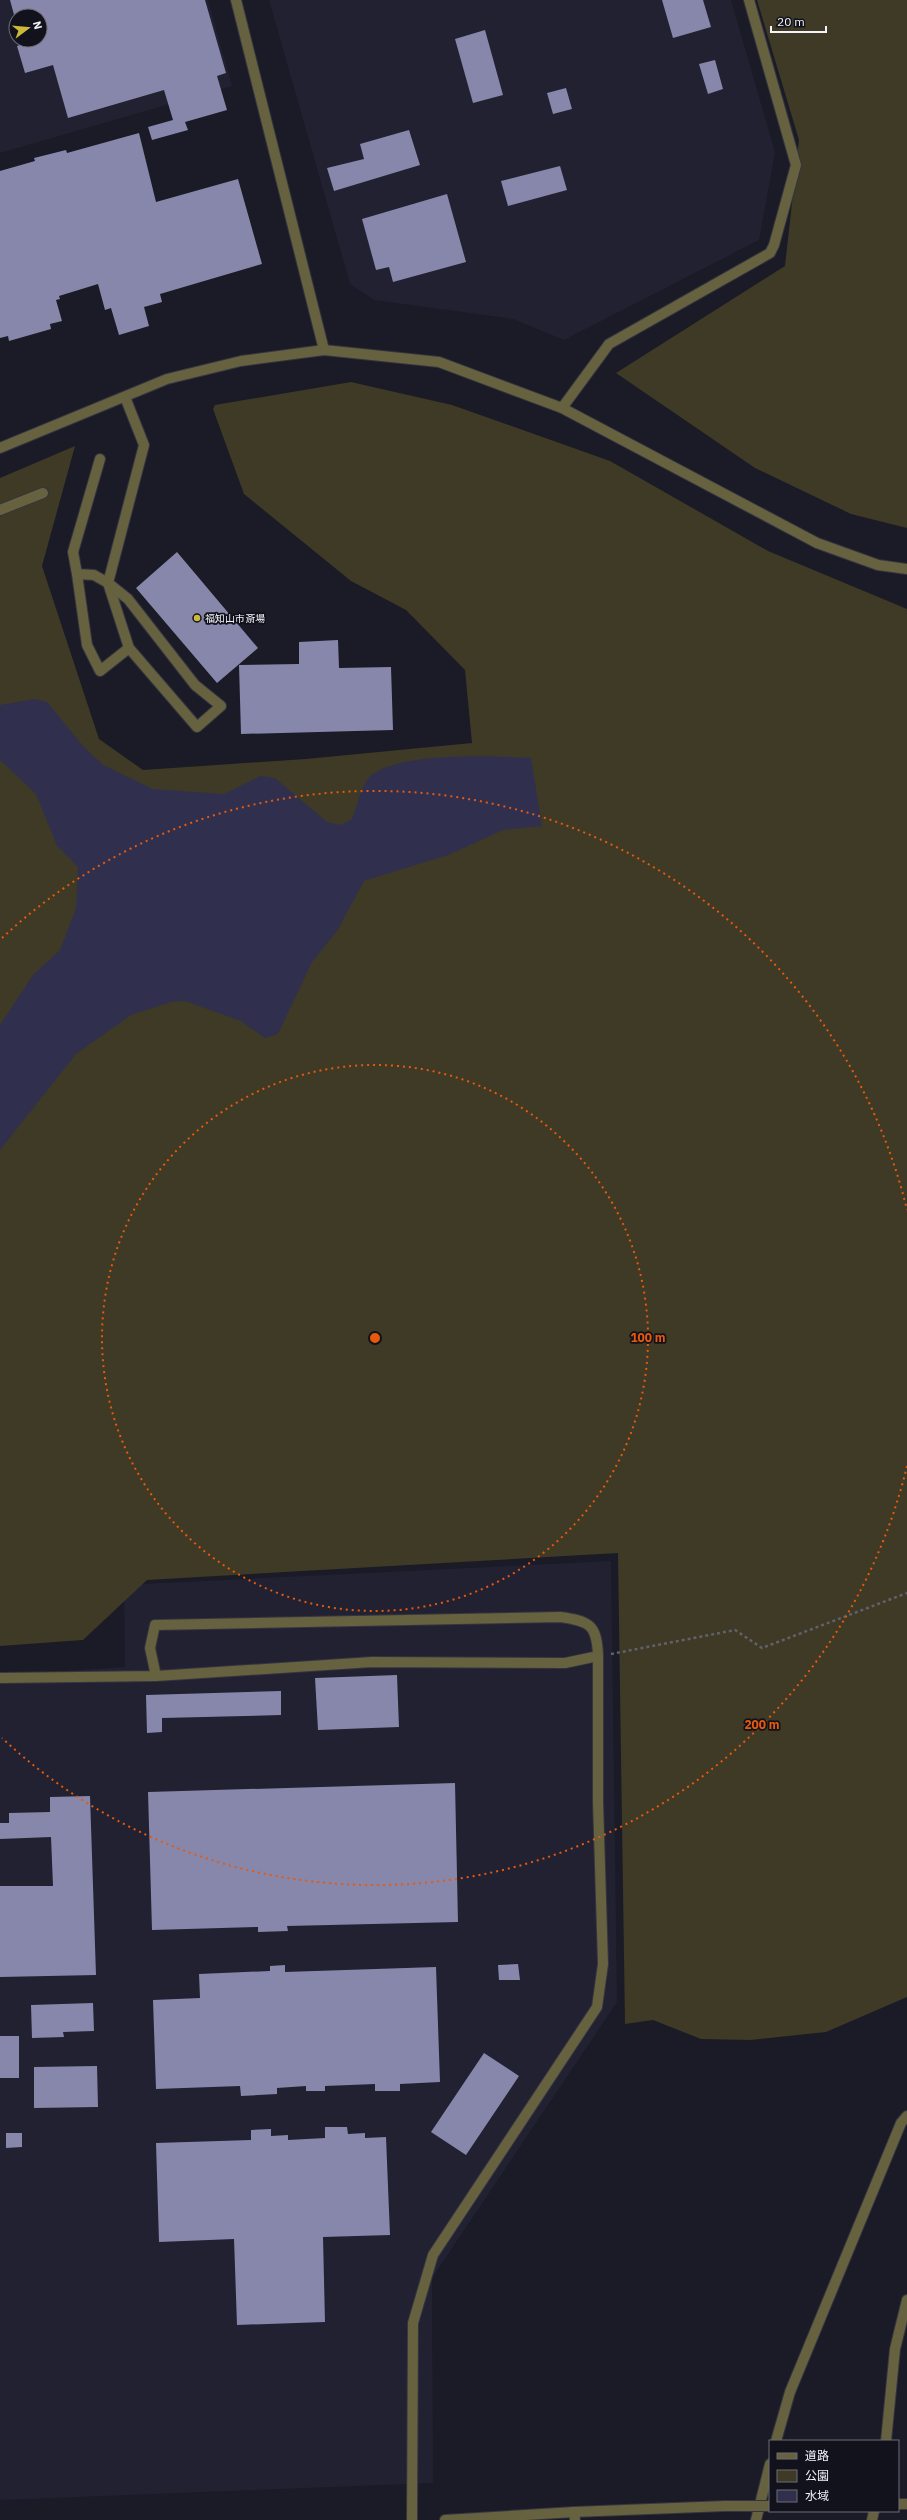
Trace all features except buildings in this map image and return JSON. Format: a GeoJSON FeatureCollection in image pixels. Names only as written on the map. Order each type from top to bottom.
{"type":"FeatureCollection","features":[{"type":"Feature","properties":{"kind":"street"},"geometry":{"type":"LineString","coordinates":[[236,0],[324,350]]}},
{"type":"Feature","properties":{"kind":"street"},"geometry":{"type":"LineString","coordinates":[[562,408],[609,344],[770,253],[774,245],[796,165],[749,0]]}},
{"type":"Feature","properties":{"kind":"street"},"geometry":{"type":"LineString","coordinates":[[0,448],[167,379],[241,361],[324,350],[439,362],[562,408],[817,542],[878,565],[907,569]]}},
{"type":"Feature","properties":{"kind":"street"},"geometry":{"type":"LineString","coordinates":[[77,574],[94,575],[108,583],[128,599],[195,685],[221,706],[197,727],[129,648],[108,583],[144,445],[125,396]]}},
{"type":"Feature","properties":{"kind":"street"},"geometry":{"type":"LineString","coordinates":[[100,459],[73,552],[86,645],[100,671],[129,648]]}},
{"type":"Feature","properties":{"kind":"street"},"geometry":{"type":"LineString","coordinates":[[0,510],[43,493]]}},
{"type":"Feature","properties":{"kind":"street"},"geometry":{"type":"LineString","coordinates":[[156,1676],[150,1648],[155,1626],[560,1617],[583,1620],[598,1636],[598,1802],[603,1964],[597,2007],[433,2255],[413,2323],[412,2520]]}},
{"type":"Feature","properties":{"kind":"street"},"geometry":{"type":"LineString","coordinates":[[0,1678],[156,1676],[372,1662],[565,1662],[598,1656]]}},
{"type":"Feature","properties":{"kind":"street"},"geometry":{"type":"LineString","coordinates":[[776,2440],[790,2392],[901,2123],[907,2116]]}},
{"type":"Feature","properties":{"kind":"street"},"geometry":{"type":"LineString","coordinates":[[886,2440],[896,2349],[907,2300]]}},
{"type":"Feature","properties":{"kind":"street"},"geometry":{"type":"LineString","coordinates":[[756,2520],[769,2468]]}},
{"type":"Feature","properties":{"kind":"street"},"geometry":{"type":"LineString","coordinates":[[445,2520],[574,2516],[725,2506],[769,2506]]}},
{"type":"Feature","properties":{"kind":"path"},"geometry":{"type":"LineString","coordinates":[[598,1656],[629,1652],[735,1630],[762,1648],[907,1593]]}},
{"type":"Feature","properties":{"kind":"shaded area"},"geometry":{"type":"Polygon","coordinates":[[[0,0],[208,0],[232,86],[0,153],[0,0]]]}},
{"type":"Feature","properties":{"kind":"shaded area"},"geometry":{"type":"Polygon","coordinates":[[[269,0],[731,0],[775,152],[759,240],[564,340],[513,319],[374,300],[350,284],[269,0]]]}},
{"type":"Feature","properties":{"kind":"shaded area"},"geometry":{"type":"Polygon","coordinates":[[[611,1561],[617,2002],[432,2278],[433,2483],[0,2500],[0,1675],[125,1667],[124,1585],[611,1561]]]}},
{"type":"Feature","properties":{"kind":"green space"},"geometry":{"type":"Polygon","coordinates":[[[757,0],[907,0],[907,528],[851,514],[755,468],[616,373],[785,266],[799,140],[757,0]]]}},
{"type":"Feature","properties":{"kind":"green space"},"geometry":{"type":"Polygon","coordinates":[[[351,382],[452,405],[610,461],[768,551],[907,609],[907,1997],[826,2032],[751,2040],[701,2039],[653,2020],[625,2024],[618,1553],[147,1580],[83,1640],[0,1646],[0,478],[75,446],[42,566],[99,739],[143,770],[306,759],[472,743],[465,670],[406,610],[351,581],[244,494],[213,409],[215,405],[351,382]]]}},
{"type":"Feature","properties":{"kind":"water"},"geometry":{"type":"Polygon","coordinates":[[[35,699],[47,702],[83,746],[103,765],[153,789],[224,794],[260,776],[275,778],[327,822],[340,825],[352,819],[365,783],[380,770],[398,764],[445,757],[495,756],[531,758],[542,826],[503,830],[448,855],[364,881],[337,931],[312,962],[278,1034],[265,1038],[241,1021],[185,1001],[171,1002],[131,1015],[76,1054],[0,1150],[0,1025],[33,975],[60,950],[76,908],[78,867],[57,846],[36,794],[0,760],[0,705],[35,699]]]}},
{"type":"Feature","properties":{"kind":"place","name":"福知山市斎場"},"geometry":{"type":"Point","coordinates":[197,618]}}]}
